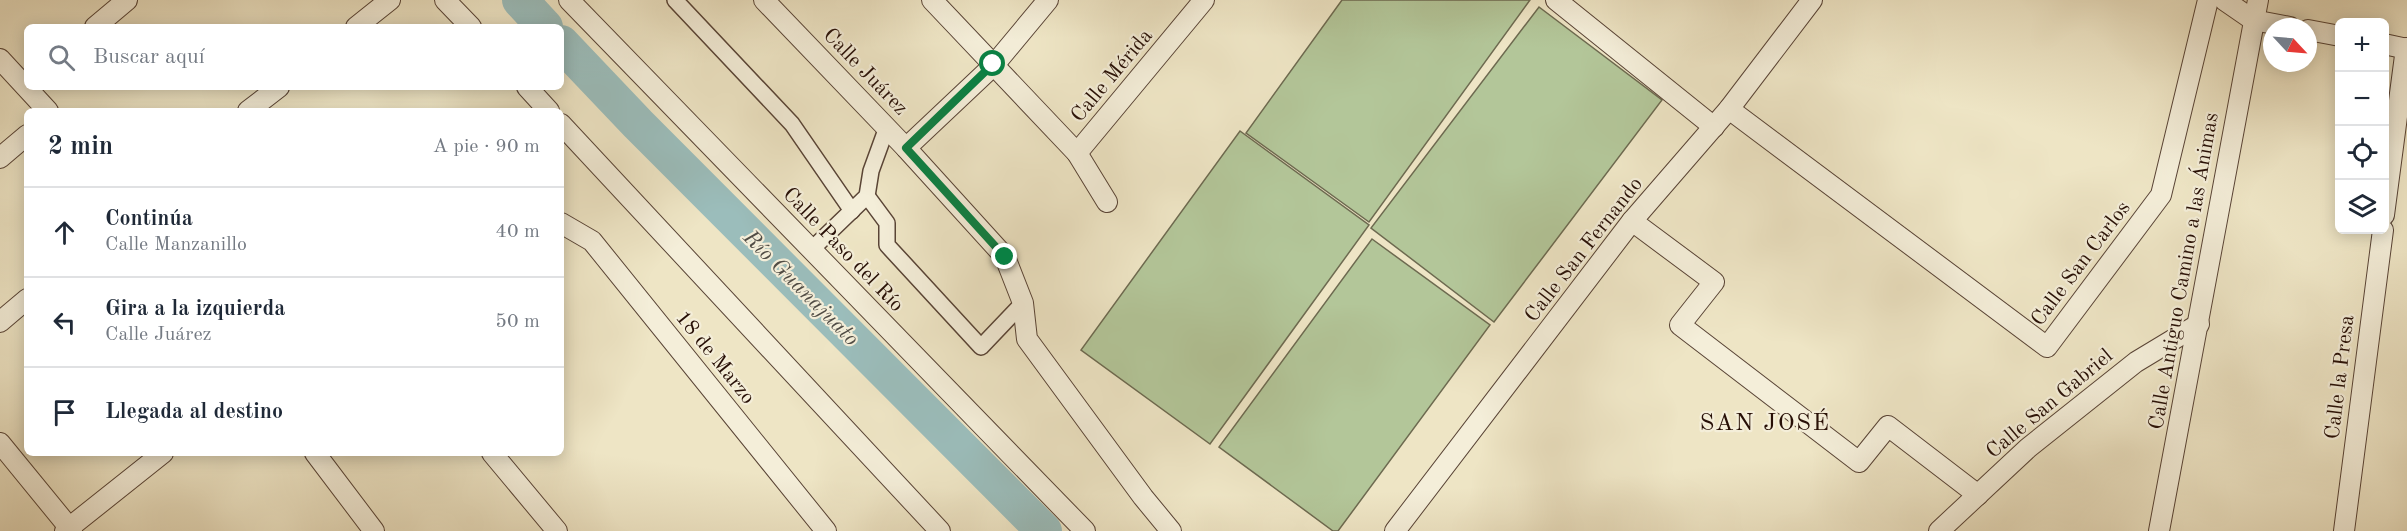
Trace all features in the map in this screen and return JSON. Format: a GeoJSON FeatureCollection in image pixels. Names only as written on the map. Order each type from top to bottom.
{"type":"FeatureCollection","features":[{"type":"Feature","properties":{"kind":"street"},"geometry":{"type":"LineString","coordinates":[[99,24],[127,0]]}},
{"type":"Feature","properties":{"kind":"street"},"geometry":{"type":"LineString","coordinates":[[360,24],[390,0]]}},
{"type":"Feature","properties":{"kind":"street"},"geometry":{"type":"LineString","coordinates":[[446,0],[468,24]]}},
{"type":"Feature","properties":{"kind":"street","name":"Calle Paso del Río"},"geometry":{"type":"LineString","coordinates":[[569,0],[1085,531]]}},
{"type":"Feature","properties":{"kind":"street"},"geometry":{"type":"LineString","coordinates":[[675,0],[792,124],[852,211]]}},
{"type":"Feature","properties":{"kind":"street","name":"Calle Juárez"},"geometry":{"type":"LineString","coordinates":[[764,0],[906,148],[1005,257],[1023,303]]}},
{"type":"Feature","properties":{"kind":"street"},"geometry":{"type":"LineString","coordinates":[[932,0],[1077,153],[1107,202]]}},
{"type":"Feature","properties":{"kind":"street"},"geometry":{"type":"LineString","coordinates":[[906,148],[993,64],[1048,0]]}},
{"type":"Feature","properties":{"kind":"street","name":"Calle Mérida"},"geometry":{"type":"LineString","coordinates":[[1077,153],[1204,0]]}},
{"type":"Feature","properties":{"kind":"street"},"geometry":{"type":"LineString","coordinates":[[1556,0],[1714,127]]}},
{"type":"Feature","properties":{"kind":"street","name":"Calle San Fernando"},"geometry":{"type":"LineString","coordinates":[[1395,531],[1632,222],[1730,110],[1812,0]]}},
{"type":"Feature","properties":{"kind":"street","name":"Calle San Carlos"},"geometry":{"type":"LineString","coordinates":[[1730,110],[2047,347],[2161,195],[2208,0]]}},
{"type":"Feature","properties":{"kind":"street"},"geometry":{"type":"LineString","coordinates":[[2224,0],[2253,20],[2263,22]]}},
{"type":"Feature","properties":{"kind":"street","name":"Calle Antiguo Camino a las Ánimas"},"geometry":{"type":"LineString","coordinates":[[2159,531],[2258,0]]}},
{"type":"Feature","properties":{"kind":"street"},"geometry":{"type":"LineString","coordinates":[[2317,32],[2335,35]]}},
{"type":"Feature","properties":{"kind":"street"},"geometry":{"type":"LineString","coordinates":[[2389,45],[2406,49],[2389,183]]}},
{"type":"Feature","properties":{"kind":"street"},"geometry":{"type":"LineString","coordinates":[[0,59],[24,83]]}},
{"type":"Feature","properties":{"kind":"street"},"geometry":{"type":"LineString","coordinates":[[30,90],[45,108]]}},
{"type":"Feature","properties":{"kind":"street"},"geometry":{"type":"LineString","coordinates":[[252,108],[275,90]]}},
{"type":"Feature","properties":{"kind":"street"},"geometry":{"type":"LineString","coordinates":[[530,90],[546,108]]}},
{"type":"Feature","properties":{"kind":"street"},"geometry":{"type":"LineString","coordinates":[[811,250],[867,196],[871,171],[886,127]]}},
{"type":"Feature","properties":{"kind":"street"},"geometry":{"type":"LineString","coordinates":[[564,130],[940,531]]}},
{"type":"Feature","properties":{"kind":"street"},"geometry":{"type":"LineString","coordinates":[[0,158],[24,138]]}},
{"type":"Feature","properties":{"kind":"street"},"geometry":{"type":"LineString","coordinates":[[867,196],[887,224],[887,245],[981,347],[1023,303]]}},
{"type":"Feature","properties":{"kind":"street"},"geometry":{"type":"LineString","coordinates":[[1632,222],[1714,282],[1680,325],[1859,462],[1888,426],[1978,495]]}},
{"type":"Feature","properties":{"kind":"street","name":"18 de Marzo"},"geometry":{"type":"LineString","coordinates":[[564,225],[592,241],[826,531]]}},
{"type":"Feature","properties":{"kind":"street","name":"Calle la Presa"},"geometry":{"type":"LineString","coordinates":[[2344,531],[2382,234]]}},
{"type":"Feature","properties":{"kind":"street"},"geometry":{"type":"LineString","coordinates":[[0,322],[24,302]]}},
{"type":"Feature","properties":{"kind":"street"},"geometry":{"type":"LineString","coordinates":[[1023,303],[1026,339],[1143,497],[1171,531]]}},
{"type":"Feature","properties":{"kind":"street","name":"Calle San Gabriel"},"geometry":{"type":"LineString","coordinates":[[1939,531],[2028,448],[2136,362],[2199,324]]}},
{"type":"Feature","properties":{"kind":"street"},"geometry":{"type":"LineString","coordinates":[[0,443],[69,530],[159,456]]}},
{"type":"Feature","properties":{"kind":"street"},"geometry":{"type":"LineString","coordinates":[[317,456],[374,531]]}},
{"type":"Feature","properties":{"kind":"street"},"geometry":{"type":"LineString","coordinates":[[494,456],[557,531]]}},
{"type":"Feature","properties":{"kind":"green space"},"geometry":{"type":"Polygon","coordinates":[[[1342,0],[1530,0],[1369,222],[1246,133],[1342,0]]]}},
{"type":"Feature","properties":{"kind":"green space"},"geometry":{"type":"Polygon","coordinates":[[[1539,7],[1662,100],[1494,322],[1371,228],[1539,7]]]}},
{"type":"Feature","properties":{"kind":"green space"},"geometry":{"type":"Polygon","coordinates":[[[1240,131],[1369,225],[1210,444],[1081,350],[1240,131]]]}},
{"type":"Feature","properties":{"kind":"green space"},"geometry":{"type":"Polygon","coordinates":[[[1372,239],[1490,325],[1338,531],[1333,531],[1219,447],[1372,239]]]}},
{"type":"Feature","properties":{"kind":"waterway","name":"Río Guanajuato"},"geometry":{"type":"LineString","coordinates":[[520,0],[542,24]]}},
{"type":"Feature","properties":{"kind":"waterway","name":"Río Guanajuato"},"geometry":{"type":"LineString","coordinates":[[564,46],[638,124],[1044,531]]}},
{"type":"Feature","properties":{"kind":"district","name":"SAN JOSÉ"},"geometry":{"type":"Point","coordinates":[1765,422]}},
{"type":"Feature","properties":{"kind":"route"},"geometry":{"type":"LineString","coordinates":[[993,64],[906,148],[1005,257]]}}]}
